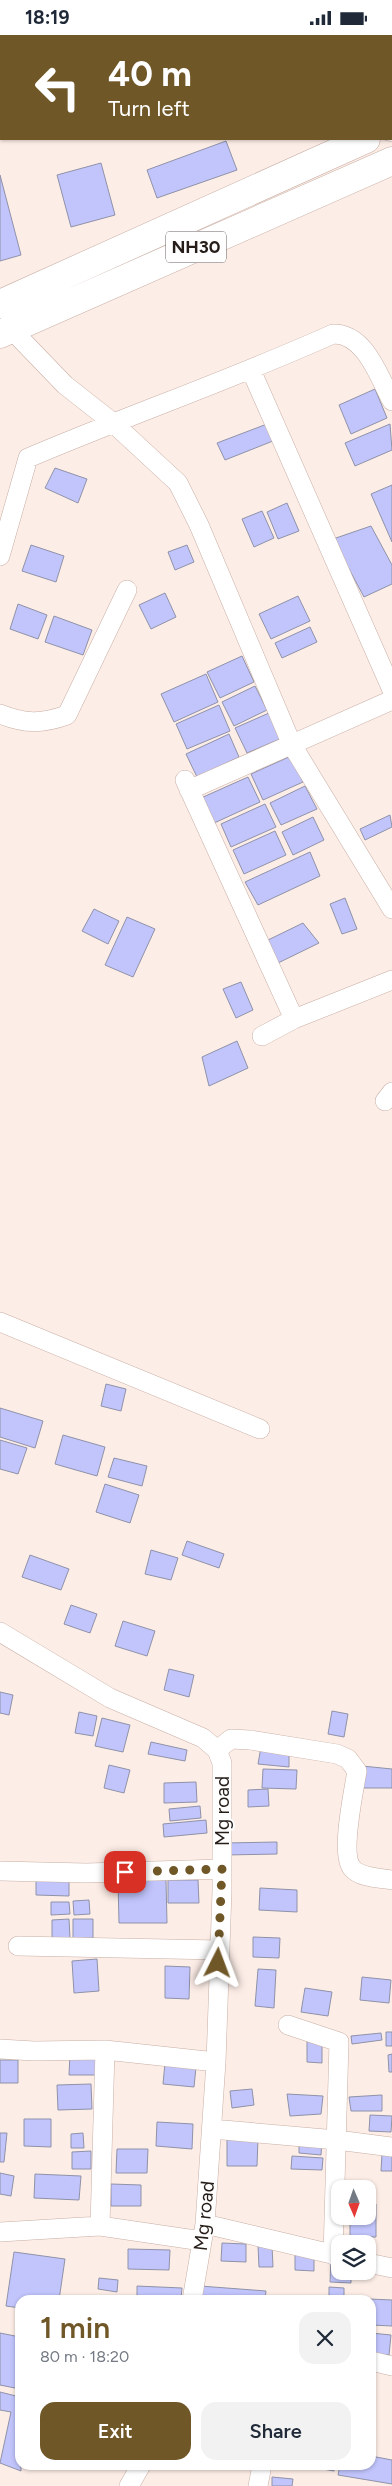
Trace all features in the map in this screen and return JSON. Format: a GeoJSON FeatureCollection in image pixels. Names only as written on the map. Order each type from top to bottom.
{"type":"FeatureCollection","features":[{"type":"Feature","properties":{"kind":"highway","name":"NH30"},"geometry":{"type":"LineString","coordinates":[[0,303],[364,140]]}},
{"type":"Feature","properties":{"kind":"highway","name":"NH30"},"geometry":{"type":"LineString","coordinates":[[6,332],[392,161]]}},
{"type":"Feature","properties":{"kind":"street"},"geometry":{"type":"LineString","coordinates":[[6,332],[65,385],[112,422],[178,483],[199,525],[292,745],[392,909]]}},
{"type":"Feature","properties":{"kind":"street"},"geometry":{"type":"LineString","coordinates":[[0,556],[28,458],[112,422],[251,371],[333,334],[344,333],[363,348],[392,401]]}},
{"type":"Feature","properties":{"kind":"street"},"geometry":{"type":"LineString","coordinates":[[251,371],[392,690]]}},
{"type":"Feature","properties":{"kind":"street"},"geometry":{"type":"LineString","coordinates":[[0,714],[16,721],[47,723],[67,715],[127,590]]}},
{"type":"Feature","properties":{"kind":"street"},"geometry":{"type":"LineString","coordinates":[[294,1019],[187,785],[292,745],[392,700]]}},
{"type":"Feature","properties":{"kind":"street"},"geometry":{"type":"LineString","coordinates":[[262,1036],[294,1019],[392,980]]}},
{"type":"Feature","properties":{"kind":"street"},"geometry":{"type":"LineString","coordinates":[[0,1323],[260,1429]]}},
{"type":"Feature","properties":{"kind":"street","name":"Mg road"},"geometry":{"type":"LineString","coordinates":[[0,1633],[110,1699],[204,1738],[217,1750],[222,1763],[222,1869],[216,2062],[203,2232],[193,2295]]}},
{"type":"Feature","properties":{"kind":"street"},"geometry":{"type":"LineString","coordinates":[[217,1750],[231,1739],[250,1740],[338,1754],[348,1759],[357,1771],[346,1855],[352,1868],[365,1875],[392,1880]]}},
{"type":"Feature","properties":{"kind":"street"},"geometry":{"type":"LineString","coordinates":[[0,1871],[86,1873],[222,1869]]}},
{"type":"Feature","properties":{"kind":"street"},"geometry":{"type":"LineString","coordinates":[[18,1946],[219,1950]]}},
{"type":"Feature","properties":{"kind":"street"},"geometry":{"type":"LineString","coordinates":[[288,2025],[339,2043],[336,2235]]}},
{"type":"Feature","properties":{"kind":"street"},"geometry":{"type":"LineString","coordinates":[[0,2049],[34,2051],[105,2050],[216,2062]]}},
{"type":"Feature","properties":{"kind":"street"},"geometry":{"type":"LineString","coordinates":[[100,2226],[105,2050]]}},
{"type":"Feature","properties":{"kind":"street"},"geometry":{"type":"LineString","coordinates":[[212,2129],[392,2147]]}},
{"type":"Feature","properties":{"kind":"street"},"geometry":{"type":"LineString","coordinates":[[0,2232],[100,2226],[203,2232],[331,2255]]}},
{"type":"Feature","properties":{"kind":"street"},"geometry":{"type":"LineString","coordinates":[[376,2265],[392,2269]]}},
{"type":"Feature","properties":{"kind":"street"},"geometry":{"type":"LineString","coordinates":[[376,2362],[392,2366]]}},
{"type":"Feature","properties":{"kind":"street"},"geometry":{"type":"LineString","coordinates":[[129,2486],[138,2470]]}},
{"type":"Feature","properties":{"kind":"street"},"geometry":{"type":"LineString","coordinates":[[258,2486],[261,2470]]}},
{"type":"Feature","properties":{"kind":"building"},"geometry":{"type":"Polygon","coordinates":[[[226,141],[237,170],[157,198],[147,170],[226,141]]]}},
{"type":"Feature","properties":{"kind":"building"},"geometry":{"type":"Polygon","coordinates":[[[101,163],[115,215],[71,227],[57,175],[101,163]]]}},
{"type":"Feature","properties":{"kind":"building"},"geometry":{"type":"Polygon","coordinates":[[[0,175],[21,255],[0,261],[0,175]]]}},
{"type":"Feature","properties":{"kind":"building"},"geometry":{"type":"Polygon","coordinates":[[[375,389],[387,418],[351,434],[339,405],[375,389]]]}},
{"type":"Feature","properties":{"kind":"building"},"geometry":{"type":"Polygon","coordinates":[[[267,424],[273,441],[225,460],[217,443],[267,424]]]}},
{"type":"Feature","properties":{"kind":"building"},"geometry":{"type":"Polygon","coordinates":[[[390,424],[392,450],[355,466],[345,443],[390,424]]]}},
{"type":"Feature","properties":{"kind":"building"},"geometry":{"type":"Polygon","coordinates":[[[55,468],[87,479],[78,503],[45,488],[55,468]]]}},
{"type":"Feature","properties":{"kind":"building"},"geometry":{"type":"Polygon","coordinates":[[[392,485],[392,542],[371,494],[392,485]]]}},
{"type":"Feature","properties":{"kind":"building"},"geometry":{"type":"Polygon","coordinates":[[[287,503],[299,531],[278,539],[267,512],[287,503]]]}},
{"type":"Feature","properties":{"kind":"building"},"geometry":{"type":"Polygon","coordinates":[[[262,511],[274,538],[254,547],[242,519],[262,511]]]}},
{"type":"Feature","properties":{"kind":"building"},"geometry":{"type":"Polygon","coordinates":[[[371,526],[392,565],[392,584],[364,597],[333,539],[371,526]]]}},
{"type":"Feature","properties":{"kind":"building"},"geometry":{"type":"Polygon","coordinates":[[[31,545],[64,556],[56,582],[22,571],[31,545]]]}},
{"type":"Feature","properties":{"kind":"building"},"geometry":{"type":"Polygon","coordinates":[[[187,545],[194,562],[175,570],[168,552],[187,545]]]}},
{"type":"Feature","properties":{"kind":"building"},"geometry":{"type":"Polygon","coordinates":[[[165,593],[176,617],[151,629],[139,605],[165,593]]]}},
{"type":"Feature","properties":{"kind":"building"},"geometry":{"type":"Polygon","coordinates":[[[298,596],[310,621],[271,639],[259,614],[298,596]]]}},
{"type":"Feature","properties":{"kind":"building"},"geometry":{"type":"Polygon","coordinates":[[[18,604],[47,615],[38,639],[10,629],[18,604]]]}},
{"type":"Feature","properties":{"kind":"building"},"geometry":{"type":"Polygon","coordinates":[[[54,616],[92,630],[83,655],[45,642],[54,616]]]}},
{"type":"Feature","properties":{"kind":"building"},"geometry":{"type":"Polygon","coordinates":[[[310,627],[317,642],[282,658],[275,643],[310,627]]]}},
{"type":"Feature","properties":{"kind":"building"},"geometry":{"type":"Polygon","coordinates":[[[242,656],[254,682],[220,698],[207,672],[242,656]]]}},
{"type":"Feature","properties":{"kind":"building"},"geometry":{"type":"Polygon","coordinates":[[[206,674],[218,702],[174,722],[161,694],[206,674]]]}},
{"type":"Feature","properties":{"kind":"building"},"geometry":{"type":"Polygon","coordinates":[[[255,686],[267,710],[234,726],[222,702],[255,686]]]}},
{"type":"Feature","properties":{"kind":"building"},"geometry":{"type":"Polygon","coordinates":[[[219,705],[230,731],[187,749],[176,724],[219,705]]]}},
{"type":"Feature","properties":{"kind":"building"},"geometry":{"type":"Polygon","coordinates":[[[269,713],[280,739],[247,753],[235,728],[269,713]]]}},
{"type":"Feature","properties":{"kind":"building"},"geometry":{"type":"Polygon","coordinates":[[[229,734],[239,757],[197,777],[186,754],[229,734]]]}},
{"type":"Feature","properties":{"kind":"building"},"geometry":{"type":"Polygon","coordinates":[[[291,756],[303,782],[263,800],[251,774],[291,756]]]}},
{"type":"Feature","properties":{"kind":"building"},"geometry":{"type":"Polygon","coordinates":[[[248,777],[260,802],[212,824],[201,798],[248,777]]]}},
{"type":"Feature","properties":{"kind":"building"},"geometry":{"type":"Polygon","coordinates":[[[305,786],[317,809],[281,825],[270,803],[305,786]]]}},
{"type":"Feature","properties":{"kind":"building"},"geometry":{"type":"Polygon","coordinates":[[[265,804],[276,827],[231,847],[221,824],[265,804]]]}},
{"type":"Feature","properties":{"kind":"building"},"geometry":{"type":"Polygon","coordinates":[[[390,815],[392,827],[365,840],[360,829],[390,815]]]}},
{"type":"Feature","properties":{"kind":"building"},"geometry":{"type":"Polygon","coordinates":[[[313,817],[324,840],[293,855],[282,832],[313,817]]]}},
{"type":"Feature","properties":{"kind":"building"},"geometry":{"type":"Polygon","coordinates":[[[275,831],[286,855],[244,874],[233,850],[275,831]]]}},
{"type":"Feature","properties":{"kind":"building"},"geometry":{"type":"Polygon","coordinates":[[[310,852],[320,876],[258,905],[245,882],[310,852]]]}},
{"type":"Feature","properties":{"kind":"building"},"geometry":{"type":"Polygon","coordinates":[[[345,898],[357,929],[342,934],[330,904],[345,898]]]}},
{"type":"Feature","properties":{"kind":"building"},"geometry":{"type":"Polygon","coordinates":[[[94,909],[119,921],[108,944],[82,931],[94,909]]]}},
{"type":"Feature","properties":{"kind":"building"},"geometry":{"type":"Polygon","coordinates":[[[127,917],[155,929],[133,977],[105,965],[127,917]]]}},
{"type":"Feature","properties":{"kind":"building"},"geometry":{"type":"Polygon","coordinates":[[[303,923],[319,943],[278,963],[268,940],[303,923]]]}},
{"type":"Feature","properties":{"kind":"building"},"geometry":{"type":"Polygon","coordinates":[[[241,982],[253,1010],[236,1018],[223,989],[241,982]]]}},
{"type":"Feature","properties":{"kind":"building"},"geometry":{"type":"Polygon","coordinates":[[[237,1041],[248,1068],[209,1086],[202,1057],[237,1041]]]}},
{"type":"Feature","properties":{"kind":"building"},"geometry":{"type":"Polygon","coordinates":[[[106,1384],[126,1389],[121,1411],[101,1406],[106,1384]]]}},
{"type":"Feature","properties":{"kind":"building"},"geometry":{"type":"Polygon","coordinates":[[[0,1408],[43,1421],[35,1448],[0,1437],[0,1408]]]}},
{"type":"Feature","properties":{"kind":"building"},"geometry":{"type":"Polygon","coordinates":[[[63,1435],[105,1447],[97,1476],[55,1464],[63,1435]]]}},
{"type":"Feature","properties":{"kind":"building"},"geometry":{"type":"Polygon","coordinates":[[[0,1440],[27,1448],[18,1474],[0,1469],[0,1440]]]}},
{"type":"Feature","properties":{"kind":"building"},"geometry":{"type":"Polygon","coordinates":[[[114,1458],[147,1466],[142,1486],[108,1477],[114,1458]]]}},
{"type":"Feature","properties":{"kind":"building"},"geometry":{"type":"Polygon","coordinates":[[[105,1484],[139,1495],[130,1523],[96,1512],[105,1484]]]}},
{"type":"Feature","properties":{"kind":"building"},"geometry":{"type":"Polygon","coordinates":[[[187,1541],[224,1554],[219,1568],[182,1555],[187,1541]]]}},
{"type":"Feature","properties":{"kind":"building"},"geometry":{"type":"Polygon","coordinates":[[[151,1550],[178,1558],[171,1580],[145,1574],[151,1550]]]}},
{"type":"Feature","properties":{"kind":"building"},"geometry":{"type":"Polygon","coordinates":[[[30,1555],[69,1569],[61,1590],[22,1577],[30,1555]]]}},
{"type":"Feature","properties":{"kind":"building"},"geometry":{"type":"Polygon","coordinates":[[[71,1605],[97,1614],[90,1633],[64,1624],[71,1605]]]}},
{"type":"Feature","properties":{"kind":"building"},"geometry":{"type":"Polygon","coordinates":[[[123,1621],[155,1631],[147,1656],[115,1646],[123,1621]]]}},
{"type":"Feature","properties":{"kind":"building"},"geometry":{"type":"Polygon","coordinates":[[[169,1669],[194,1675],[189,1697],[164,1690],[169,1669]]]}},
{"type":"Feature","properties":{"kind":"building"},"geometry":{"type":"Polygon","coordinates":[[[0,1692],[13,1695],[9,1715],[0,1713],[0,1692]]]}},
{"type":"Feature","properties":{"kind":"building"},"geometry":{"type":"Polygon","coordinates":[[[332,1711],[348,1714],[344,1737],[328,1734],[332,1711]]]}},
{"type":"Feature","properties":{"kind":"building"},"geometry":{"type":"Polygon","coordinates":[[[79,1712],[97,1716],[93,1736],[75,1733],[79,1712]]]}},
{"type":"Feature","properties":{"kind":"building"},"geometry":{"type":"Polygon","coordinates":[[[102,1718],[130,1725],[123,1752],[95,1746],[102,1718]]]}},
{"type":"Feature","properties":{"kind":"building"},"geometry":{"type":"Polygon","coordinates":[[[151,1742],[187,1750],[185,1761],[148,1754],[151,1742]]]}},
{"type":"Feature","properties":{"kind":"building"},"geometry":{"type":"Polygon","coordinates":[[[261,1747],[289,1751],[289,1767],[258,1764],[261,1747]]]}},
{"type":"Feature","properties":{"kind":"building"},"geometry":{"type":"Polygon","coordinates":[[[109,1765],[130,1770],[124,1793],[104,1788],[109,1765]]]}},
{"type":"Feature","properties":{"kind":"building"},"geometry":{"type":"Polygon","coordinates":[[[362,1766],[392,1769],[392,1788],[362,1788],[362,1766]]]}},
{"type":"Feature","properties":{"kind":"building"},"geometry":{"type":"Polygon","coordinates":[[[263,1769],[297,1770],[296,1789],[262,1788],[263,1769]]]}},
{"type":"Feature","properties":{"kind":"building"},"geometry":{"type":"Polygon","coordinates":[[[196,1782],[197,1802],[164,1803],[164,1783],[196,1782]]]}},
{"type":"Feature","properties":{"kind":"building"},"geometry":{"type":"Polygon","coordinates":[[[268,1789],[269,1806],[248,1807],[248,1790],[268,1789]]]}},
{"type":"Feature","properties":{"kind":"building"},"geometry":{"type":"Polygon","coordinates":[[[200,1806],[201,1818],[170,1821],[169,1809],[200,1806]]]}},
{"type":"Feature","properties":{"kind":"building"},"geometry":{"type":"Polygon","coordinates":[[[206,1820],[207,1833],[164,1837],[163,1824],[206,1820]]]}},
{"type":"Feature","properties":{"kind":"building"},"geometry":{"type":"Polygon","coordinates":[[[277,1842],[277,1854],[226,1855],[226,1843],[277,1842]]]}},
{"type":"Feature","properties":{"kind":"building"},"geometry":{"type":"Polygon","coordinates":[[[36,1877],[69,1877],[69,1896],[36,1895],[36,1877]]]}},
{"type":"Feature","properties":{"kind":"building"},"geometry":{"type":"Polygon","coordinates":[[[166,1880],[167,1923],[119,1923],[118,1881],[166,1880]]]}},
{"type":"Feature","properties":{"kind":"building"},"geometry":{"type":"Polygon","coordinates":[[[168,1880],[198,1880],[199,1903],[168,1903],[168,1880]]]}},
{"type":"Feature","properties":{"kind":"building"},"geometry":{"type":"Polygon","coordinates":[[[260,1888],[297,1890],[297,1912],[259,1910],[260,1888]]]}},
{"type":"Feature","properties":{"kind":"building"},"geometry":{"type":"Polygon","coordinates":[[[89,1900],[90,1914],[74,1915],[73,1901],[89,1900]]]}},
{"type":"Feature","properties":{"kind":"building"},"geometry":{"type":"Polygon","coordinates":[[[51,1902],[69,1902],[70,1914],[51,1915],[51,1902]]]}},
{"type":"Feature","properties":{"kind":"building"},"geometry":{"type":"Polygon","coordinates":[[[69,1919],[70,1938],[52,1938],[52,1920],[69,1919]]]}},
{"type":"Feature","properties":{"kind":"building"},"geometry":{"type":"Polygon","coordinates":[[[73,1919],[93,1919],[93,1938],[73,1939],[73,1919]]]}},
{"type":"Feature","properties":{"kind":"building"},"geometry":{"type":"Polygon","coordinates":[[[253,1937],[280,1938],[279,1958],[253,1957],[253,1937]]]}},
{"type":"Feature","properties":{"kind":"building"},"geometry":{"type":"Polygon","coordinates":[[[97,1959],[99,1991],[74,1993],[72,1961],[97,1959]]]}},
{"type":"Feature","properties":{"kind":"building"},"geometry":{"type":"Polygon","coordinates":[[[165,1966],[190,1967],[189,1999],[165,1998],[165,1966]]]}},
{"type":"Feature","properties":{"kind":"building"},"geometry":{"type":"Polygon","coordinates":[[[258,1969],[276,1970],[274,2008],[255,2006],[258,1969]]]}},
{"type":"Feature","properties":{"kind":"building"},"geometry":{"type":"Polygon","coordinates":[[[362,1977],[391,1980],[389,2003],[360,2000],[362,1977]]]}},
{"type":"Feature","properties":{"kind":"building"},"geometry":{"type":"Polygon","coordinates":[[[305,1988],[332,1992],[328,2016],[301,2012],[305,1988]]]}},
{"type":"Feature","properties":{"kind":"building"},"geometry":{"type":"Polygon","coordinates":[[[386,2032],[392,2032],[392,2046],[386,2046],[386,2032]]]}},
{"type":"Feature","properties":{"kind":"building"},"geometry":{"type":"Polygon","coordinates":[[[381,2033],[382,2040],[352,2044],[351,2036],[381,2033]]]}},
{"type":"Feature","properties":{"kind":"building"},"geometry":{"type":"Polygon","coordinates":[[[307,2040],[322,2041],[322,2063],[307,2062],[307,2040]]]}},
{"type":"Feature","properties":{"kind":"building"},"geometry":{"type":"Polygon","coordinates":[[[70,2054],[96,2054],[96,2075],[69,2075],[70,2054]]]}},
{"type":"Feature","properties":{"kind":"building"},"geometry":{"type":"Polygon","coordinates":[[[392,2054],[392,2072],[389,2072],[388,2055],[392,2054]]]}},
{"type":"Feature","properties":{"kind":"building"},"geometry":{"type":"Polygon","coordinates":[[[0,2060],[18,2060],[18,2083],[0,2083],[0,2060]]]}},
{"type":"Feature","properties":{"kind":"building"},"geometry":{"type":"Polygon","coordinates":[[[165,2063],[196,2067],[194,2087],[163,2084],[165,2063]]]}},
{"type":"Feature","properties":{"kind":"building"},"geometry":{"type":"Polygon","coordinates":[[[91,2084],[92,2109],[58,2110],[57,2085],[91,2084]]]}},
{"type":"Feature","properties":{"kind":"building"},"geometry":{"type":"Polygon","coordinates":[[[252,2089],[254,2105],[232,2108],[230,2091],[252,2089]]]}},
{"type":"Feature","properties":{"kind":"building"},"geometry":{"type":"Polygon","coordinates":[[[287,2094],[323,2096],[321,2114],[290,2116],[287,2094]]]}},
{"type":"Feature","properties":{"kind":"building"},"geometry":{"type":"Polygon","coordinates":[[[382,2095],[382,2111],[351,2111],[349,2097],[382,2095]]]}},
{"type":"Feature","properties":{"kind":"building"},"geometry":{"type":"Polygon","coordinates":[[[370,2115],[392,2116],[391,2132],[369,2131],[370,2115]]]}},
{"type":"Feature","properties":{"kind":"building"},"geometry":{"type":"Polygon","coordinates":[[[24,2119],[51,2119],[51,2147],[24,2146],[24,2119]]]}},
{"type":"Feature","properties":{"kind":"building"},"geometry":{"type":"Polygon","coordinates":[[[157,2122],[193,2124],[192,2149],[156,2146],[157,2122]]]}},
{"type":"Feature","properties":{"kind":"building"},"geometry":{"type":"Polygon","coordinates":[[[0,2133],[7,2133],[4,2162],[0,2162],[0,2133]]]}},
{"type":"Feature","properties":{"kind":"building"},"geometry":{"type":"Polygon","coordinates":[[[83,2133],[84,2148],[71,2148],[71,2134],[83,2133]]]}},
{"type":"Feature","properties":{"kind":"building"},"geometry":{"type":"Polygon","coordinates":[[[227,2138],[258,2138],[257,2166],[227,2166],[227,2138]]]}},
{"type":"Feature","properties":{"kind":"building"},"geometry":{"type":"Polygon","coordinates":[[[299,2138],[322,2140],[321,2155],[299,2153],[299,2138]]]}},
{"type":"Feature","properties":{"kind":"building"},"geometry":{"type":"Polygon","coordinates":[[[117,2149],[148,2149],[147,2173],[116,2173],[117,2149]]]}},
{"type":"Feature","properties":{"kind":"building"},"geometry":{"type":"Polygon","coordinates":[[[91,2151],[91,2169],[72,2169],[72,2152],[91,2151]]]}},
{"type":"Feature","properties":{"kind":"building"},"geometry":{"type":"Polygon","coordinates":[[[382,2154],[392,2155],[392,2171],[381,2171],[382,2154]]]}},
{"type":"Feature","properties":{"kind":"building"},"geometry":{"type":"Polygon","coordinates":[[[292,2156],[323,2158],[322,2170],[291,2169],[292,2156]]]}},
{"type":"Feature","properties":{"kind":"building"},"geometry":{"type":"Polygon","coordinates":[[[0,2173],[14,2176],[11,2196],[0,2194],[0,2173]]]}},
{"type":"Feature","properties":{"kind":"building"},"geometry":{"type":"Polygon","coordinates":[[[35,2174],[81,2176],[79,2200],[34,2198],[35,2174]]]}},
{"type":"Feature","properties":{"kind":"building"},"geometry":{"type":"Polygon","coordinates":[[[111,2184],[141,2185],[141,2206],[111,2206],[111,2184]]]}},
{"type":"Feature","properties":{"kind":"building"},"geometry":{"type":"Polygon","coordinates":[[[350,2225],[376,2225],[376,2235],[350,2235],[350,2225]]]}},
{"type":"Feature","properties":{"kind":"building"},"geometry":{"type":"Polygon","coordinates":[[[222,2243],[246,2244],[246,2262],[221,2261],[222,2243]]]}},
{"type":"Feature","properties":{"kind":"building"},"geometry":{"type":"Polygon","coordinates":[[[258,2246],[272,2246],[273,2267],[259,2267],[258,2246]]]}},
{"type":"Feature","properties":{"kind":"building"},"geometry":{"type":"Polygon","coordinates":[[[128,2249],[170,2250],[169,2270],[128,2269],[128,2249]]]}},
{"type":"Feature","properties":{"kind":"building"},"geometry":{"type":"Polygon","coordinates":[[[14,2252],[65,2259],[60,2295],[15,2295],[15,2307],[6,2306],[14,2252]]]}},
{"type":"Feature","properties":{"kind":"building"},"geometry":{"type":"Polygon","coordinates":[[[295,2254],[314,2255],[314,2271],[295,2270],[295,2254]]]}},
{"type":"Feature","properties":{"kind":"building"},"geometry":{"type":"Polygon","coordinates":[[[331,2260],[331,2280],[351,2280],[351,2283],[330,2282],[331,2260]]]}},
{"type":"Feature","properties":{"kind":"building"},"geometry":{"type":"Polygon","coordinates":[[[99,2278],[118,2280],[117,2292],[98,2289],[99,2278]]]}},
{"type":"Feature","properties":{"kind":"building"},"geometry":{"type":"Polygon","coordinates":[[[137,2286],[182,2288],[181,2295],[137,2295],[137,2286]]]}},
{"type":"Feature","properties":{"kind":"building"},"geometry":{"type":"Polygon","coordinates":[[[200,2286],[266,2291],[266,2295],[199,2295],[200,2286]]]}},
{"type":"Feature","properties":{"kind":"building"},"geometry":{"type":"Polygon","coordinates":[[[329,2287],[344,2288],[344,2295],[329,2295],[329,2287]]]}},
{"type":"Feature","properties":{"kind":"building"},"geometry":{"type":"Polygon","coordinates":[[[376,2299],[392,2300],[392,2326],[376,2325],[376,2299]]]}},
{"type":"Feature","properties":{"kind":"building"},"geometry":{"type":"Polygon","coordinates":[[[0,2333],[15,2336],[15,2388],[0,2385],[0,2333]]]}},
{"type":"Feature","properties":{"kind":"building"},"geometry":{"type":"Polygon","coordinates":[[[376,2334],[391,2335],[389,2355],[376,2355],[376,2334]]]}},
{"type":"Feature","properties":{"kind":"building"},"geometry":{"type":"Polygon","coordinates":[[[0,2392],[15,2396],[15,2469],[0,2463],[11,2412],[0,2410],[0,2392]]]}},
{"type":"Feature","properties":{"kind":"building"},"geometry":{"type":"Polygon","coordinates":[[[376,2457],[392,2460],[392,2484],[338,2475],[339,2470],[376,2470],[376,2457]]]}},
{"type":"Feature","properties":{"kind":"building"},"geometry":{"type":"Polygon","coordinates":[[[272,2477],[293,2479],[292,2486],[272,2486],[272,2477]]]}},
{"type":"Feature","properties":{"kind":"route"},"geometry":{"type":"LineString","coordinates":[[125,1872],[222,1869],[218,1963]]}}]}
